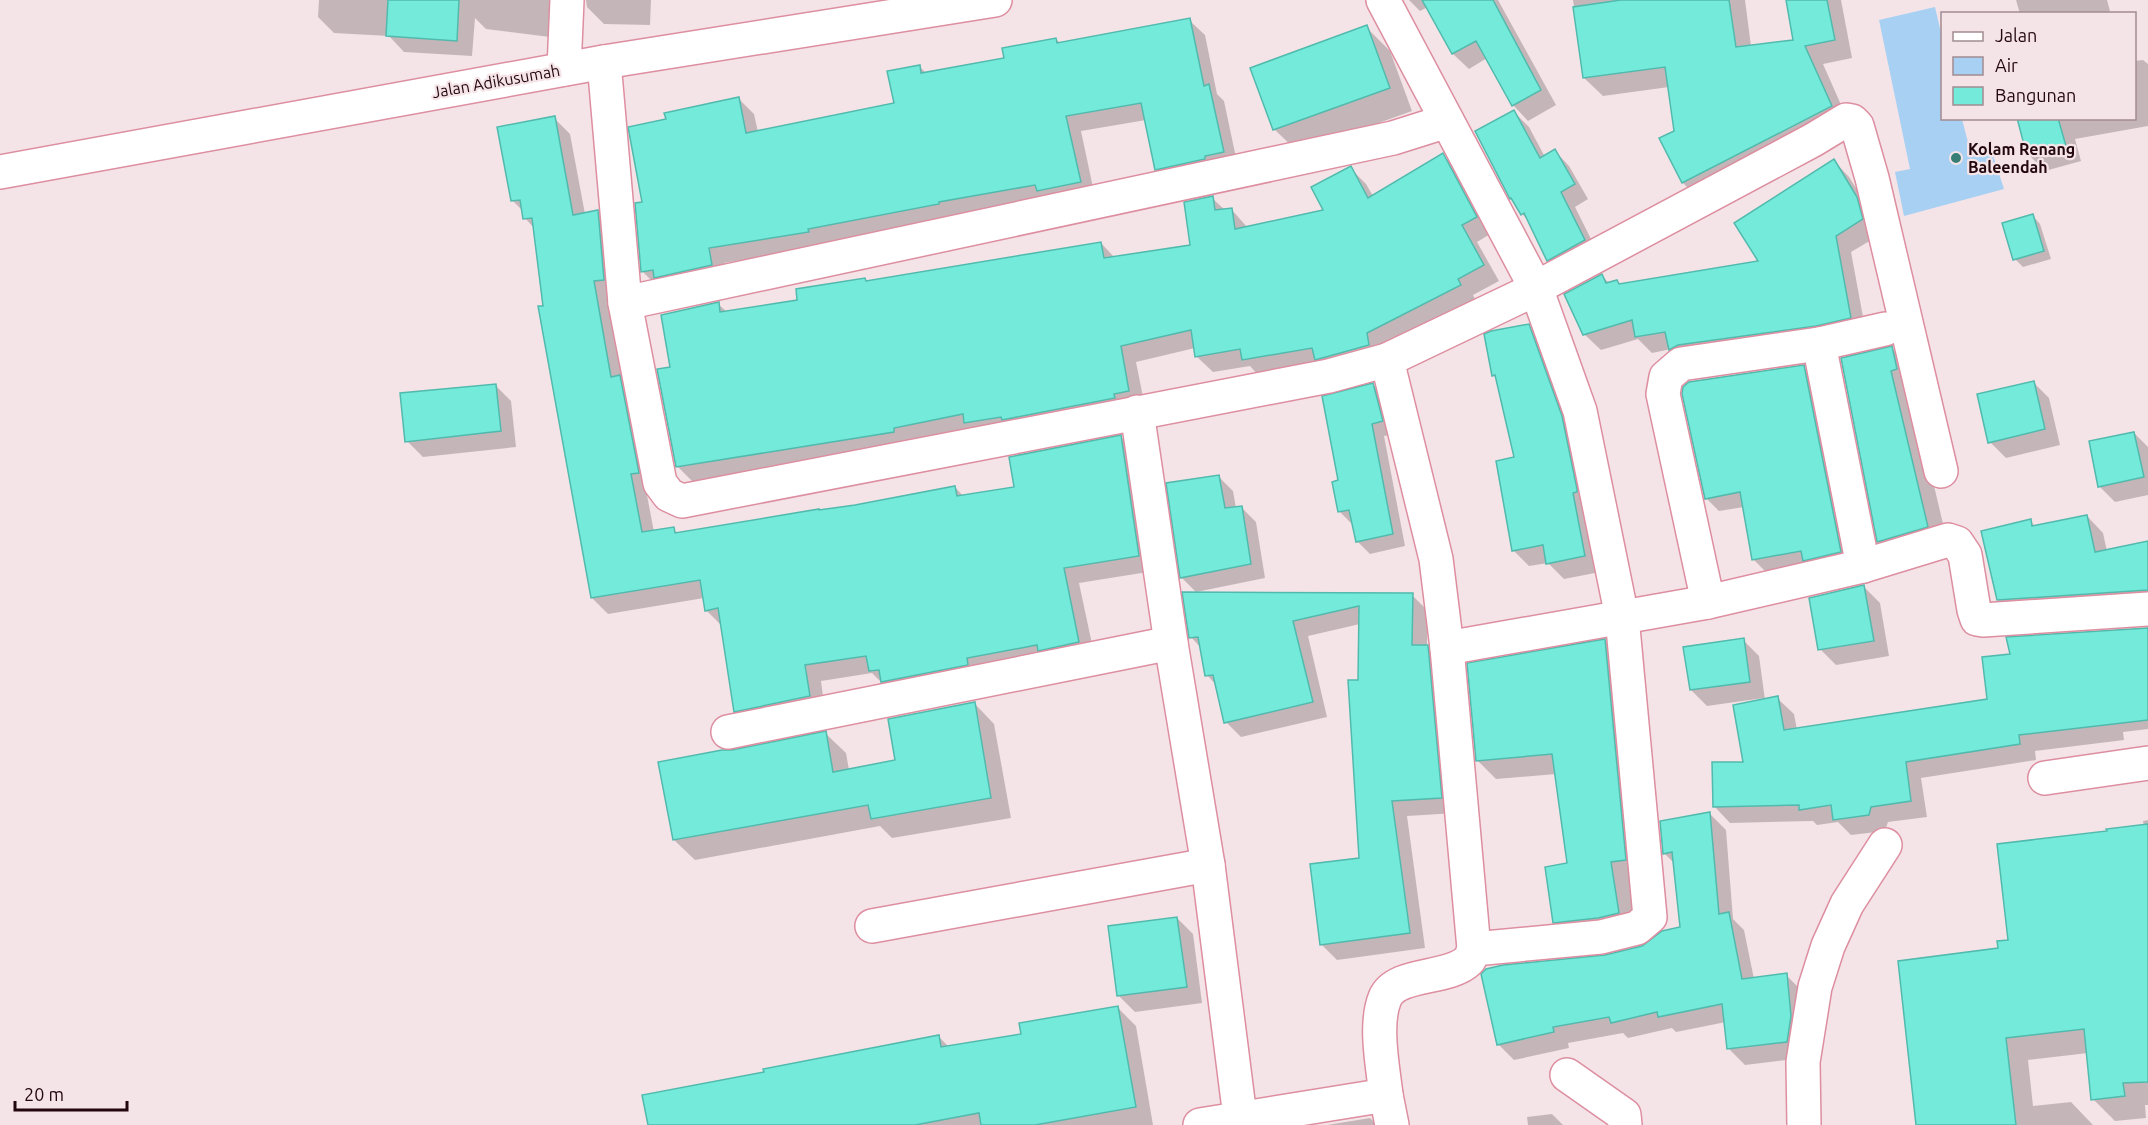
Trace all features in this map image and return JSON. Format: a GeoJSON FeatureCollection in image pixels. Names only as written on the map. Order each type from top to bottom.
{"type":"FeatureCollection","features":[{"type":"Feature","properties":{"kind":"street"},"geometry":{"type":"LineString","coordinates":[[564,69],[567,0]]}},
{"type":"Feature","properties":{"kind":"street","name":"Jalan Adikusumah"},"geometry":{"type":"LineString","coordinates":[[0,172],[900,8],[994,0]]}},
{"type":"Feature","properties":{"kind":"street"},"geometry":{"type":"LineString","coordinates":[[1383,0],[1536,288],[1581,411],[1622,617],[1650,917],[1637,928],[1601,937],[1474,949]]}},
{"type":"Feature","properties":{"kind":"street"},"geometry":{"type":"LineString","coordinates":[[604,62],[625,303],[660,483],[669,495],[682,501],[1329,376],[1387,360],[1536,288],[1846,120],[1852,121],[1857,126],[1872,178],[1941,471]]}},
{"type":"Feature","properties":{"kind":"street"},"geometry":{"type":"LineString","coordinates":[[625,303],[1393,138],[1447,121]]}},
{"type":"Feature","properties":{"kind":"street"},"geometry":{"type":"LineString","coordinates":[[1708,602],[1663,394],[1666,377],[1681,364],[1819,344],[1885,329]]}},
{"type":"Feature","properties":{"kind":"street"},"geometry":{"type":"LineString","coordinates":[[1819,344],[1863,566]]}},
{"type":"Feature","properties":{"kind":"street"},"geometry":{"type":"LineString","coordinates":[[1200,1125],[1313,1108],[1389,1110],[1381,1041],[1381,1013],[1385,996],[1398,985],[1455,969],[1468,961],[1474,949],[1447,648],[1436,559],[1387,360]]}},
{"type":"Feature","properties":{"kind":"street"},"geometry":{"type":"LineString","coordinates":[[1137,412],[1171,643],[1208,865],[1240,1118]]}},
{"type":"Feature","properties":{"kind":"street"},"geometry":{"type":"LineString","coordinates":[[1447,648],[1708,602],[1863,566],[1948,540],[1957,543],[1965,555],[1977,619],[2148,609]]}},
{"type":"Feature","properties":{"kind":"street"},"geometry":{"type":"LineString","coordinates":[[728,732],[1171,643]]}},
{"type":"Feature","properties":{"kind":"street"},"geometry":{"type":"LineString","coordinates":[[2045,778],[2148,764]]}},
{"type":"Feature","properties":{"kind":"street"},"geometry":{"type":"LineString","coordinates":[[1804,1125],[1803,1062],[1815,987],[1828,946],[1847,904],[1885,845]]}},
{"type":"Feature","properties":{"kind":"street"},"geometry":{"type":"LineString","coordinates":[[872,926],[1208,865]]}},
{"type":"Feature","properties":{"kind":"street"},"geometry":{"type":"LineString","coordinates":[[1567,1076],[1624,1115],[1625,1125]]}},
{"type":"Feature","properties":{"kind":"water"},"geometry":{"type":"Polygon","coordinates":[[[1935,7],[1941,33],[1941,120],[1962,120],[1971,154],[1991,149],[2004,189],[1904,216],[1895,172],[1910,169],[1879,20],[1935,7]]]}},
{"type":"Feature","properties":{"kind":"building"},"geometry":{"type":"Polygon","coordinates":[[[388,0],[459,0],[457,41],[386,36],[388,0]]]}},
{"type":"Feature","properties":{"kind":"building"},"geometry":{"type":"Polygon","coordinates":[[[1422,0],[1493,0],[1541,90],[1512,106],[1476,41],[1452,54],[1422,0]]]}},
{"type":"Feature","properties":{"kind":"building"},"geometry":{"type":"Polygon","coordinates":[[[1621,0],[1729,0],[1736,47],[1793,40],[1786,0],[1827,0],[1835,40],[1805,46],[1832,106],[1682,183],[1659,138],[1674,131],[1665,67],[1583,78],[1573,7],[1621,0]]]}},
{"type":"Feature","properties":{"kind":"building"},"geometry":{"type":"Polygon","coordinates":[[[1190,18],[1204,86],[1209,84],[1224,152],[1205,156],[1205,159],[1155,170],[1141,103],[1066,116],[1081,182],[1037,191],[1035,185],[939,202],[939,204],[808,229],[809,232],[709,248],[712,265],[654,278],[653,270],[641,272],[635,203],[642,202],[628,127],[666,119],[664,113],[739,97],[746,133],[894,103],[887,71],[920,65],[921,73],[1004,58],[1002,48],[1056,38],[1057,43],[1190,18]]]}},
{"type":"Feature","properties":{"kind":"building"},"geometry":{"type":"Polygon","coordinates":[[[1367,25],[1390,88],[1273,130],[1250,68],[1367,25]]]}},
{"type":"Feature","properties":{"kind":"building"},"geometry":{"type":"Polygon","coordinates":[[[1514,110],[1540,158],[1555,149],[1575,184],[1561,192],[1585,240],[1547,261],[1524,213],[1521,215],[1510,199],[1475,131],[1514,110]]]}},
{"type":"Feature","properties":{"kind":"building"},"geometry":{"type":"Polygon","coordinates":[[[555,116],[573,215],[598,210],[604,280],[594,281],[611,377],[620,375],[639,473],[631,474],[642,532],[674,527],[675,533],[855,505],[955,486],[957,496],[1014,487],[1009,457],[1121,435],[1139,556],[1064,568],[1079,642],[1038,651],[1037,645],[967,658],[968,665],[881,682],[879,670],[869,671],[866,656],[805,665],[810,696],[734,712],[718,608],[705,611],[700,580],[591,598],[538,306],[543,306],[532,218],[523,219],[520,200],[511,201],[497,127],[555,116]]]}},
{"type":"Feature","properties":{"kind":"building"},"geometry":{"type":"Polygon","coordinates":[[[2018,120],[2059,120],[2066,146],[2027,156],[2018,120]]]}},
{"type":"Feature","properties":{"kind":"building"},"geometry":{"type":"Polygon","coordinates":[[[1443,153],[1477,217],[1462,225],[1484,265],[1458,279],[1461,285],[1367,333],[1369,345],[1315,360],[1312,348],[1242,360],[1240,349],[1195,357],[1191,330],[1121,346],[1129,391],[1114,394],[1115,398],[1002,420],[1001,417],[964,423],[963,414],[894,428],[894,432],[676,467],[657,369],[670,367],[661,315],[719,302],[720,312],[797,300],[796,289],[865,278],[866,281],[1101,242],[1104,258],[1190,245],[1184,202],[1213,196],[1215,210],[1232,208],[1235,229],[1323,210],[1311,187],[1351,166],[1368,198],[1443,153]]]}},
{"type":"Feature","properties":{"kind":"building"},"geometry":{"type":"Polygon","coordinates":[[[1834,159],[1857,197],[1863,219],[1836,236],[1851,318],[1816,326],[1678,345],[1669,350],[1665,332],[1635,337],[1632,320],[1583,335],[1564,294],[1602,274],[1606,283],[1617,280],[1619,284],[1758,261],[1734,223],[1834,159]]]}},
{"type":"Feature","properties":{"kind":"building"},"geometry":{"type":"Polygon","coordinates":[[[2033,214],[2044,251],[2013,260],[2002,223],[2033,214]]]}},
{"type":"Feature","properties":{"kind":"building"},"geometry":{"type":"Polygon","coordinates":[[[1529,324],[1562,416],[1577,489],[1577,492],[1573,493],[1585,556],[1546,564],[1543,545],[1512,551],[1496,461],[1514,457],[1495,375],[1492,376],[1484,334],[1529,324]]]}},
{"type":"Feature","properties":{"kind":"building"},"geometry":{"type":"Polygon","coordinates":[[[1892,346],[1897,369],[1891,371],[1928,527],[1877,542],[1841,358],[1892,346]]]}},
{"type":"Feature","properties":{"kind":"building"},"geometry":{"type":"Polygon","coordinates":[[[1804,365],[1841,552],[1803,561],[1801,551],[1752,560],[1740,492],[1705,499],[1682,394],[1683,387],[1689,382],[1804,365]]]}},
{"type":"Feature","properties":{"kind":"building"},"geometry":{"type":"Polygon","coordinates":[[[2034,381],[2045,429],[1988,443],[1977,394],[2034,381]]]}},
{"type":"Feature","properties":{"kind":"building"},"geometry":{"type":"Polygon","coordinates":[[[1373,383],[1383,421],[1372,424],[1393,534],[1356,542],[1349,510],[1338,512],[1332,482],[1338,480],[1322,396],[1373,383]]]}},
{"type":"Feature","properties":{"kind":"building"},"geometry":{"type":"Polygon","coordinates":[[[496,384],[501,431],[405,442],[400,393],[496,384]]]}},
{"type":"Feature","properties":{"kind":"building"},"geometry":{"type":"Polygon","coordinates":[[[2134,432],[2144,477],[2098,487],[2089,441],[2134,432]]]}},
{"type":"Feature","properties":{"kind":"building"},"geometry":{"type":"Polygon","coordinates":[[[1219,475],[1225,508],[1242,506],[1251,564],[1180,578],[1166,483],[1219,475]]]}},
{"type":"Feature","properties":{"kind":"building"},"geometry":{"type":"Polygon","coordinates":[[[2087,515],[2095,552],[2148,541],[2148,590],[1997,600],[1981,531],[2031,519],[2032,526],[2087,515]]]}},
{"type":"Feature","properties":{"kind":"building"},"geometry":{"type":"Polygon","coordinates":[[[1864,585],[1874,641],[1818,650],[1809,598],[1864,585]]]}},
{"type":"Feature","properties":{"kind":"building"},"geometry":{"type":"Polygon","coordinates":[[[1182,592],[1413,593],[1412,645],[1428,645],[1442,798],[1392,801],[1410,933],[1320,945],[1310,864],[1359,858],[1348,680],[1358,680],[1359,606],[1293,621],[1313,702],[1224,723],[1213,675],[1205,676],[1198,637],[1189,638],[1182,592]]]}},
{"type":"Feature","properties":{"kind":"building"},"geometry":{"type":"Polygon","coordinates":[[[2148,628],[2148,720],[2019,735],[2020,744],[1906,762],[1911,801],[1871,807],[1869,815],[1833,820],[1831,805],[1799,810],[1799,805],[1713,807],[1712,762],[1743,762],[1733,705],[1778,696],[1784,730],[1987,699],[1982,657],[2010,654],[2006,637],[2148,628]]]}},
{"type":"Feature","properties":{"kind":"building"},"geometry":{"type":"Polygon","coordinates":[[[1744,638],[1750,682],[1690,690],[1683,647],[1744,638]]]}},
{"type":"Feature","properties":{"kind":"building"},"geometry":{"type":"Polygon","coordinates":[[[1605,639],[1626,860],[1611,862],[1619,913],[1553,923],[1545,867],[1567,863],[1552,754],[1476,761],[1467,663],[1605,639]]]}},
{"type":"Feature","properties":{"kind":"building"},"geometry":{"type":"Polygon","coordinates":[[[975,702],[991,798],[871,819],[868,805],[673,840],[658,762],[826,731],[833,772],[895,760],[888,719],[975,702]]]}},
{"type":"Feature","properties":{"kind":"building"},"geometry":{"type":"Polygon","coordinates":[[[1710,812],[1719,914],[1729,912],[1742,979],[1787,973],[1791,1016],[1787,1042],[1727,1049],[1722,1004],[1658,1017],[1657,1012],[1611,1023],[1609,1017],[1553,1027],[1554,1032],[1497,1045],[1481,974],[1486,969],[1503,965],[1605,955],[1642,946],[1662,931],[1680,927],[1672,852],[1663,854],[1660,821],[1710,812]]]}},
{"type":"Feature","properties":{"kind":"building"},"geometry":{"type":"Polygon","coordinates":[[[2148,824],[2148,1082],[2123,1083],[2125,1096],[2091,1100],[2084,1029],[2006,1038],[2016,1125],[1916,1125],[1898,961],[1998,948],[1997,941],[2008,940],[1997,844],[2148,824]]]}},
{"type":"Feature","properties":{"kind":"building"},"geometry":{"type":"Polygon","coordinates":[[[1177,917],[1187,987],[1117,996],[1108,926],[1177,917]]]}},
{"type":"Feature","properties":{"kind":"building"},"geometry":{"type":"Polygon","coordinates":[[[1118,1006],[1136,1107],[1035,1125],[981,1125],[979,1113],[915,1125],[648,1125],[642,1095],[939,1035],[941,1047],[1021,1034],[1019,1023],[1118,1006]]]}},
{"type":"Feature","properties":{"kind":"place","name":"Kolam Renang Baleendah"},"geometry":{"type":"Point","coordinates":[1956,158]}}]}
